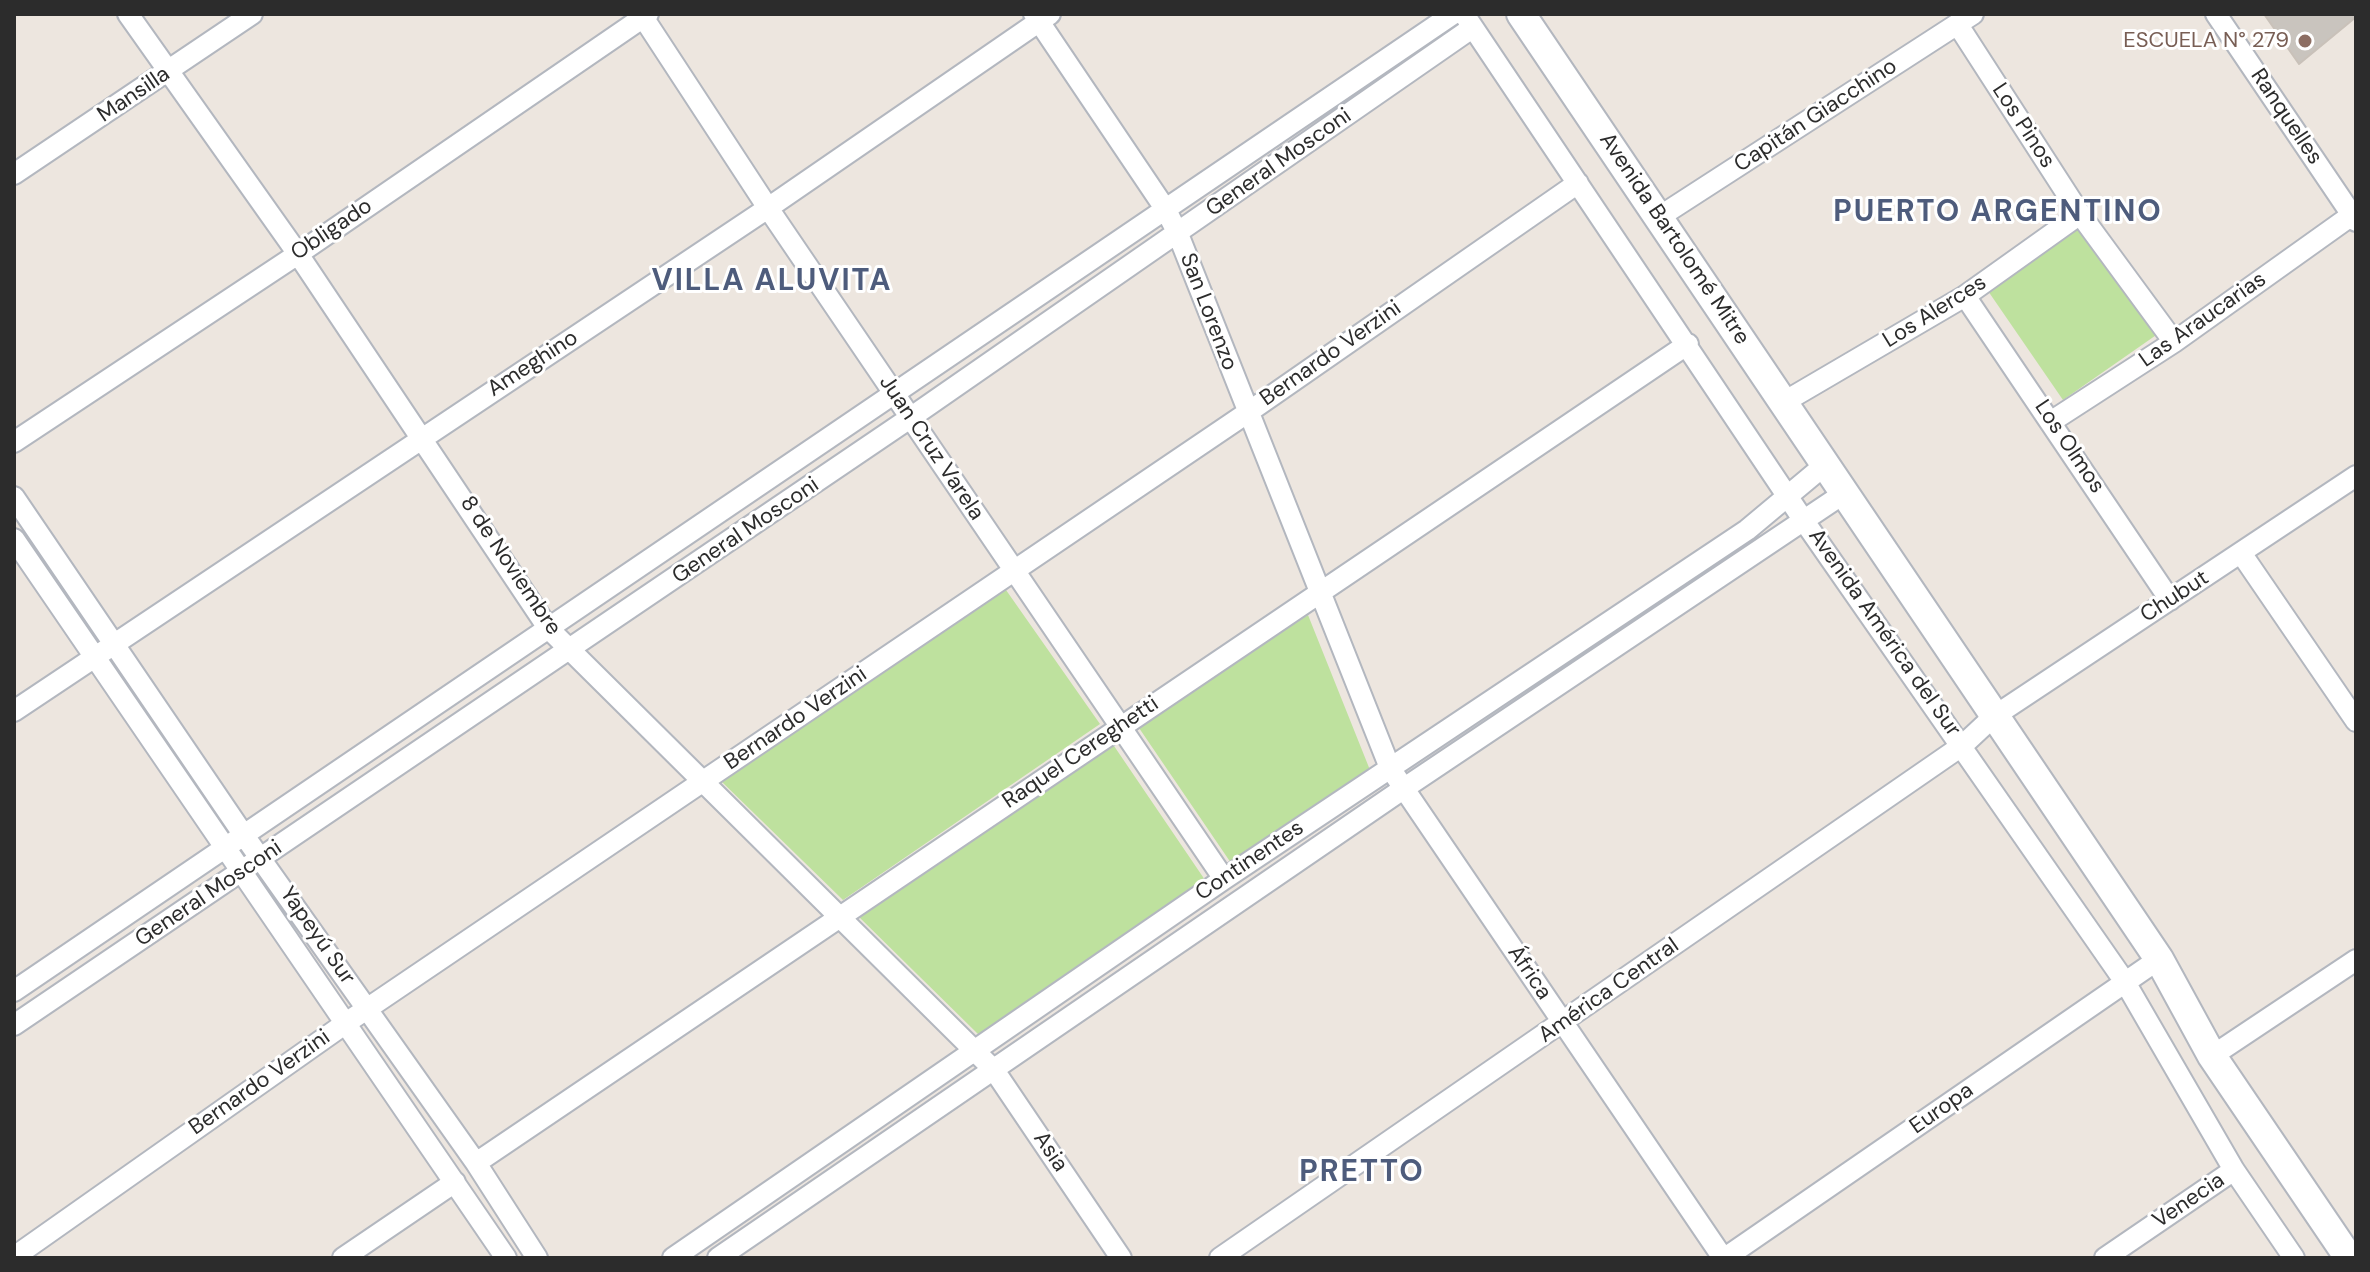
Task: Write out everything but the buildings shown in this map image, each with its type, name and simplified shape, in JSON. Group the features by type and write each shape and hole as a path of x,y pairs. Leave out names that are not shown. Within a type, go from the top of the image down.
{"street":[{"name":"8 de Noviembre","path":"128,14 298,254 548,628 975,1050"},
{"name":"Mansilla","path":"14,174 252,14"},
{"name":"General Mosconi","path":"14,991 1453,14"},
{"name":"Avenida Bartolomé Mitre","path":"1521,14 1826,464"},
{"name":"Ranquelles","path":"2216,14 2354,218"},
{"name":"Juan Cruz Varela","path":"644,15 768,208 1224,879"},
{"name":"Obligado","path":"14,442 298,254 644,15"},
{"name":"San Lorenzo","path":"1041,16 1166,210 1178,234 1390,768"},
{"name":"Ameghino","path":"14,711 768,208 1041,16"},
{"name":"Capitán Giacchino","path":"1659,217 1965,20"},
{"name":"Los Pinos","path":"1965,20 2080,214 2174,342"},
{"name":"General Mosconi","path":"14,1025 570,651 1178,234 1468,21"},
{"name":"Avenida América del Sur","path":"1468,21 1688,344 1804,521 1963,745 2125,982 2234,1170 2294,1258"},
{"name":"Bernardo Verzini","path":"14,1257 346,1023 1247,413 1578,183"},
{"name":"Los Alerces","path":"1784,402 1965,296 2080,214"},
{"name":"Las Araucarias","path":"2052,421 2174,342 2354,218"},
{"name":"Los Olmos","path":"1965,296 2170,600"},
{"name":"Raquel Cereghetti","path":"476,1163 1688,344"},
{"name":"Avenida América del Sur","path":"1826,464 1993,717 2159,959 2212,1056 2349,1258"},
{"name":"Continentes","path":"673,1258 1224,879 1747,530 1826,464"},
{"name":"Chubut","path":"1993,717 2356,476"},
{"name":"Continentes","path":"718,1258 1403,789 1843,494"},
{"name":"Yapeyú Sur","path":"14,497 243,834 476,1163 537,1258"},
{"name":"Yapeyú Sur","path":"14,539 506,1258"},
{"path":"2241,553 2355,719"},
{"name":"América Central","path":"1220,1258 1963,745 1993,717"},
{"name":"África","path":"1390,768 1724,1258"},
{"name":"Europa","path":"1724,1258 2159,959"},
{"path":"2212,1056 2356,960"},
{"name":"Asia","path":"975,1050 994,1070 1121,1258"},
{"name":"Venecia","path":"2105,1258 2234,1170"},
{"path":"343,1258 455,1182"}],"green space":[{"path":"2084,219 2162,331 2063,400 1986,288"},
{"path":"1006,590 1100,724 843,900 721,781"},
{"path":"1308,615 1370,770 1231,863 1137,725"},
{"path":"1112,743 1205,880 979,1035 858,916"}],"place":[{"name":"ESCUELA N° 279","path":"2305,41"}],"district":[{"name":"PUERTO ARGENTINO","path":"1998,213"},
{"name":"VILLA ALUVITA","path":"772,282"},
{"name":"PRETTO","path":"1362,1173"}]}
